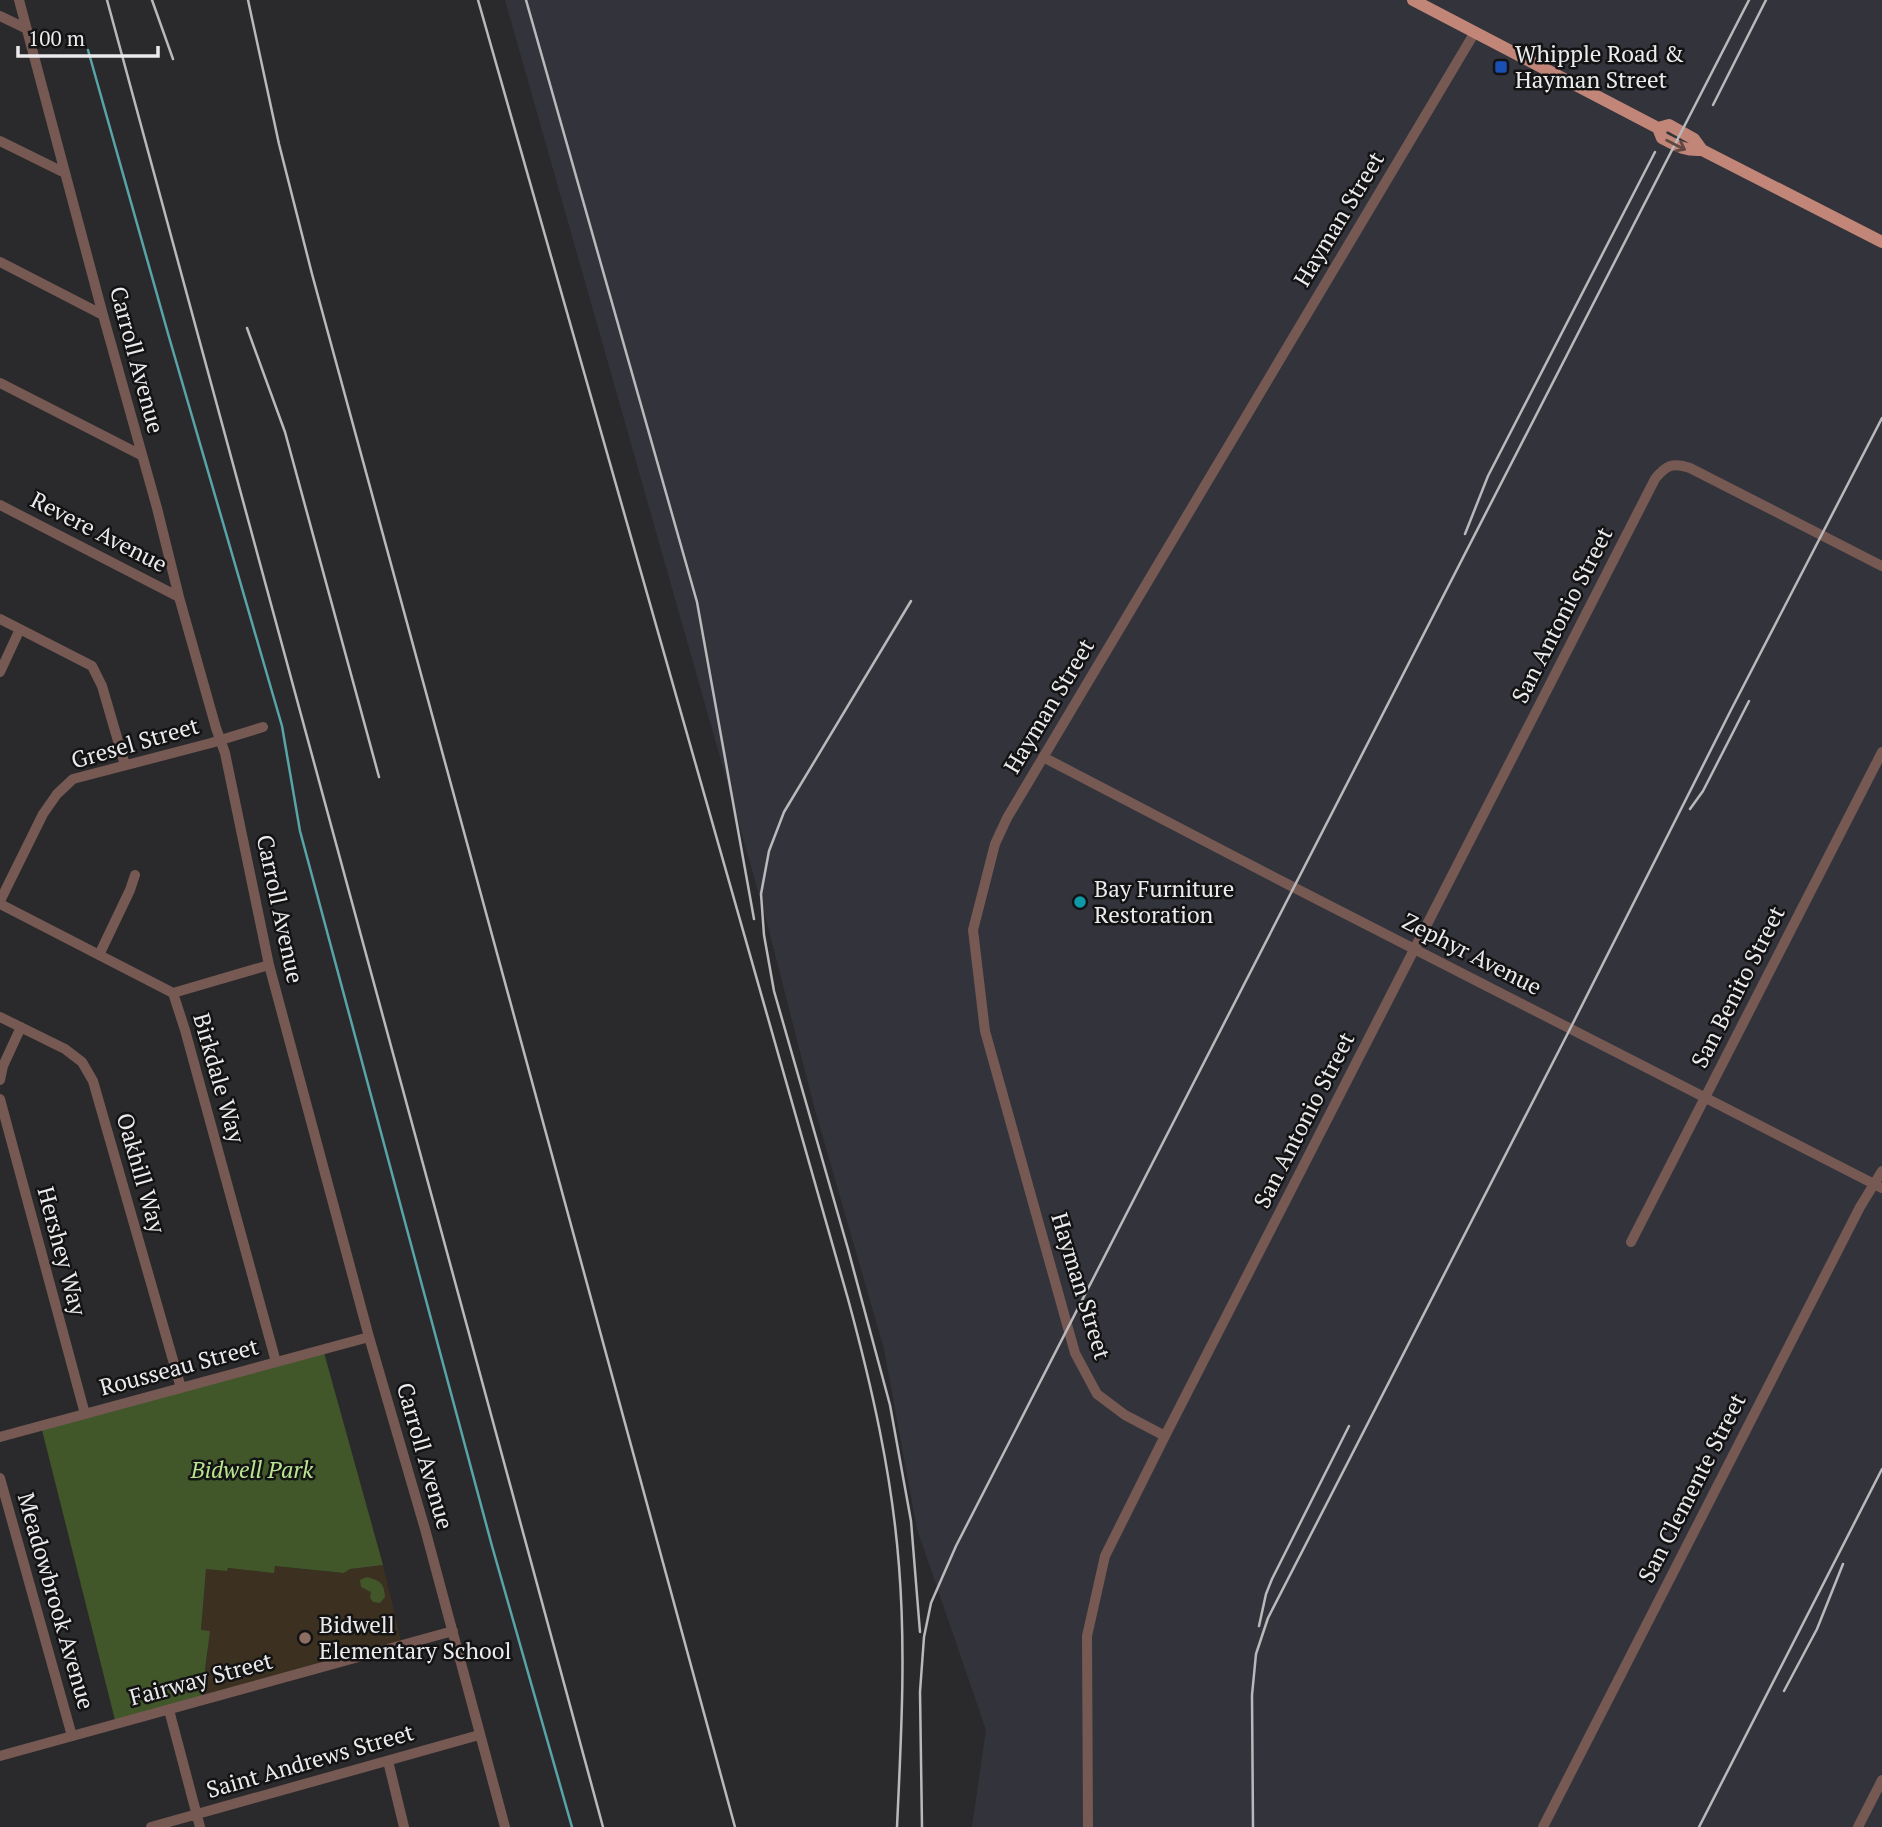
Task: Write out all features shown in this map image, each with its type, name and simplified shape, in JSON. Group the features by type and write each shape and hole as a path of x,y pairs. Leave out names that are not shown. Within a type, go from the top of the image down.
{"main road":[{"path":"1413,0 1658,128 1669,125 1694,139 1702,150 1882,243"}],"street":[{"name":"Carroll Avenue","path":"19,0 179,597 225,753 269,965 505,1827"},
{"path":"0,16 25,28"},
{"name":"Hayman Street","path":"1165,1436 1125,1415 1097,1394 1075,1353 985,1031 973,930 995,845 1007,818 1475,32"},
{"path":"0,141 65,173"},
{"path":"0,262 103,315"},
{"path":"0,383 141,455"},
{"name":"San Antonio Street","path":"1088,1827 1087,1636 1105,1556 1655,480 1662,470 1671,465 1690,468 1882,566"},
{"name":"Revere Avenue","path":"0,505 179,597"},
{"path":"0,619 92,666 102,686 125,765"},
{"path":"0,672 20,629"},
{"name":"Gresel Street","path":"0,902 43,814 57,794 73,779 263,727"},
{"name":"San Benito Street","path":"1632,1241 1882,752"},
{"name":"Zephyr Avenue","path":"1043,757 1878,1186"},
{"path":"99,955 135,876"},
{"name":"Birkdale Way","path":"0,902 173,993 276,1362"},
{"path":"173,993 269,965"},
{"name":"Oakhill Way","path":"0,1017 65,1049 82,1062 93,1081 181,1388"},
{"path":"0,1080 21,1027"},
{"name":"Hershey Way","path":"0,1099 85,1414"},
{"name":"San Clemente Street","path":"1543,1827 1860,1207 1878,1186 1882,1171"},
{"name":"Rousseau Street","path":"0,1437 369,1337"},
{"name":"Meadowbrook Avenue","path":"0,1478 72,1736"},
{"name":"Fairway Street","path":"0,1756 453,1631"},
{"path":"169,1710 200,1827"},
{"name":"Saint Andrews Street","path":"151,1827 480,1735"},
{"path":"388,1761 404,1827"},
{"path":"1858,1827 1882,1780"}],"shaded area":[{"path":"505,0 1882,0 1882,1827 972,1827 986,1730 917,1529 884,1349 815,1110 766,919"},
{"name":"Bidwell Elementary School","path":"383,1565 402,1645 201,1701 208,1649 201,1630 206,1569 274,1572 275,1566 344,1573 350,1569"}],"green space":[{"name":"Bidwell Park","path":"323,1349 383,1565 350,1569 344,1573 275,1566 274,1573 228,1568 227,1571 206,1569 201,1630 210,1631 201,1701 116,1724 41,1426"},
{"path":"367,1577 378,1581 384,1588 385,1597 380,1603 373,1602 370,1598 371,1592 361,1587 360,1580"}],"waterway":[{"path":"88,50 282,726 300,831 492,1546 572,1827"}],"railway":[{"path":"107,0 603,1827"},
{"path":"152,0 173,59"},
{"path":"248,0 279,144 312,274 735,1827"},
{"path":"478,0 848,1299 873,1398 896,1532 901,1599 902,1696 897,1827"},
{"path":"526,0 697,602 754,919"},
{"path":"922,1827 920,1692 924,1637 931,1603 956,1546 1749,0"},
{"path":"1713,105 1766,0"},
{"path":"1465,534 1488,476 1655,152"},
{"path":"247,328 285,432 379,777"},
{"path":"1253,1827 1252,1695 1256,1654 1268,1618 1882,418"},
{"path":"911,601 784,812 769,851 761,894 764,935 774,991 890,1405 911,1521 920,1632"},
{"path":"1690,809 1703,791 1749,701"},
{"path":"1259,1626 1272,1579 1349,1426"},
{"path":"1699,1827 1882,1469"},
{"path":"1784,1691 1817,1629 1843,1564"}],"place":[{"name":"Whipple Road & Hayman Street","path":"1501,67"},
{"name":"Bay Furniture Restoration","path":"1080,902"},
{"name":"Bidwell Elementary School","path":"305,1638"}]}
